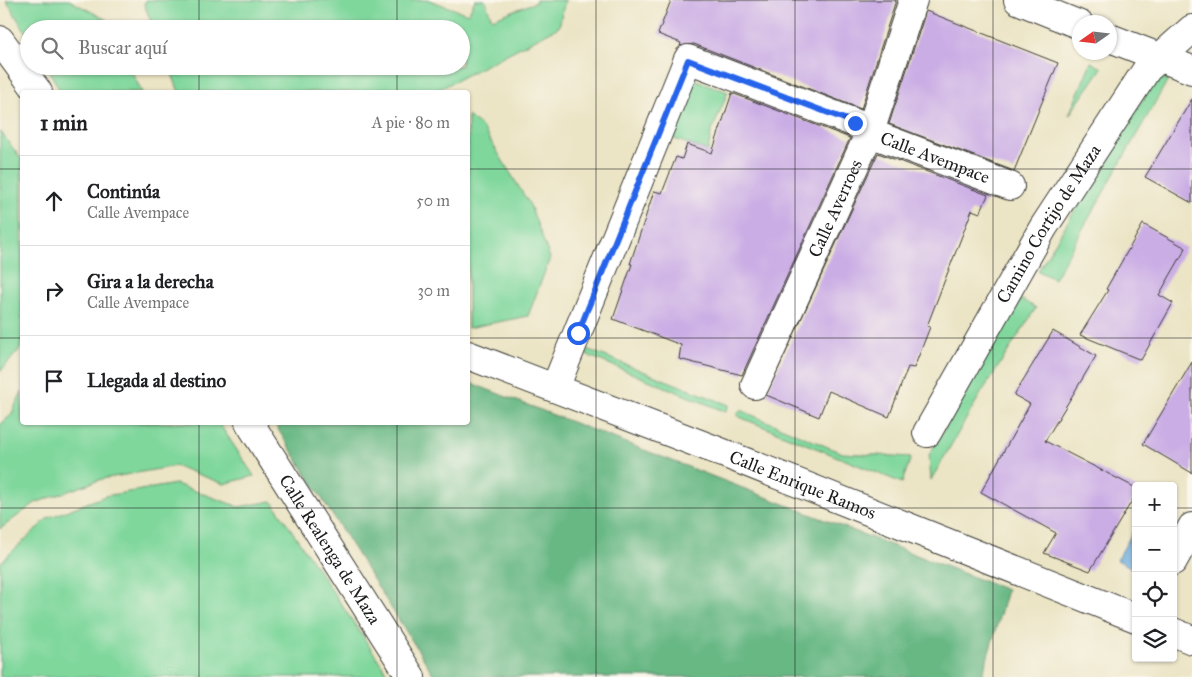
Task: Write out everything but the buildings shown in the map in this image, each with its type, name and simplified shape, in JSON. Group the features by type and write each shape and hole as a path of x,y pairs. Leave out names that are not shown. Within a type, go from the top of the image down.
{"street":[{"name":"Calle Averroes","path":"755,385 870,132 913,0"},
{"path":"1018,0 1072,22"},
{"name":"Camino Cortijo de Maza","path":"927,433 1043,228 1148,69 1192,29"},
{"path":"0,40 20,67"},
{"path":"1117,41 1192,70"},
{"name":"Calle Avempace","path":"555,388 688,60 855,123 870,132 1010,186"},
{"path":"26,75 37,90"},
{"name":"Calle Enrique Ramos","path":"470,356 1133,617"},
{"name":"Calle Realenga de Maza","path":"251,425 411,677"},
{"path":"1177,554 1192,527"},
{"path":"1177,634 1192,640"}],"green space":[{"path":"6,0 69,0 107,20 20,20 20,23"},
{"path":"146,0 429,0 468,14 475,0 485,0 492,19 536,2 535,0 565,0 559,27 470,73 470,20 150,20 144,4"},
{"path":"1091,62 1102,68 1069,115"},
{"path":"51,75 134,75 141,90 60,90"},
{"path":"172,75 467,75 438,90 178,90"},
{"path":"691,78 728,92 711,133 708,151 666,136"},
{"path":"1169,78 1054,279 1038,271 1147,91 1154,81"},
{"path":"470,118 482,127 530,205 550,258 528,316 470,328"},
{"path":"0,131 20,157 20,349 0,372"},
{"path":"1021,299 1036,308 980,395 931,480 929,455"},
{"path":"584,348 729,405 726,412 582,353"},
{"path":"470,383 1007,590 982,677 435,677 275,425 470,425"},
{"path":"20,395 20,425 220,425 254,476 224,484 176,466 102,479 35,503 0,529 0,425 11,415"},
{"path":"740,410 842,453 911,457 902,483 737,416"},
{"path":"176,484 239,507 272,501 390,677 0,677 0,563 48,518 105,496"}],"water":[{"path":"1132,533 1132,568 1117,560"}],"route":[{"path":"578,333 688,60 855,123"}]}
